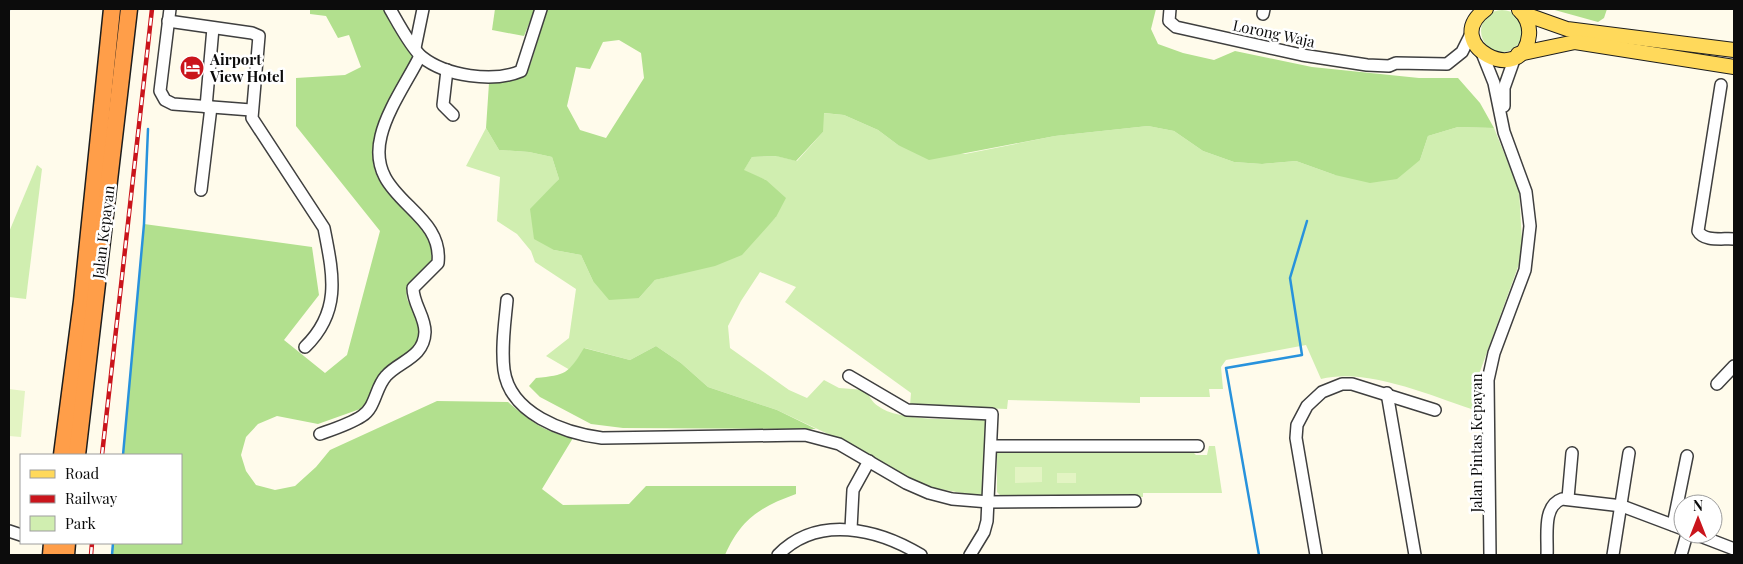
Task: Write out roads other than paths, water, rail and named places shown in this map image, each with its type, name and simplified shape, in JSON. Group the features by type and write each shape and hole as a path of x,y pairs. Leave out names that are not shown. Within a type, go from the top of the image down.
{"highway":[{"name":"Jalan Kepayan","path":"62,454 82,301 112,9"},
{"name":"Jalan Kepayan","path":"77,454 129,9"}],"main road":[{"path":"1486,9 1476,20 1481,52 1498,60 1575,42 1734,67"},
{"path":"1519,11 1567,29 1734,50"},
{"path":"1516,56 1527,44 1529,33 1519,11"}],"street":[{"path":"170,9 160,92 162,97 173,104 251,110"},
{"path":"390,9 418,52 447,70 490,76 513,74 521,71 541,9"},
{"path":"320,434 364,415 372,404 380,383 387,374 408,362 423,343 424,323 413,297 413,288 438,263 435,235 388,184 382,168 380,146 385,124 418,52 423,9"},
{"name":"Lorong Waja","path":"1170,9 1169,21 1176,27 1302,55 1367,65 1389,66 1395,69 1449,68 1468,55 1481,52"},
{"name":"Lorong Waja","path":"1389,66 1396,63 1447,64 1462,52 1476,20"},
{"path":"168,21 252,33 259,36 251,110 256,124 324,228 332,296 330,312 305,347"},
{"path":"202,190 213,28"},
{"name":"Jalan Pintas Kepayan","path":"1481,52 1494,83 1504,132 1526,192 1530,226 1525,270 1494,353 1488,380 1490,555"},
{"name":"Jalan Pintas Kepayan","path":"1504,132 1504,88 1516,56"},
{"path":"447,70 443,105 453,115"},
{"path":"1721,85 1698,230 1706,238 1734,239"},
{"path":"507,300 503,359 508,383 522,405 559,427 580,435 602,438 805,435 839,444 906,483 929,493 952,499 989,502 1136,501"},
{"path":"1717,384 1734,366"},
{"path":"849,376 907,410 992,414 989,502 984,532 970,555"},
{"path":"1316,555 1296,438 1297,425 1301,415 1314,398 1342,384 1352,384 1387,393 1434,410"},
{"path":"1387,393 1415,555"},
{"path":"991,446 1198,446"},
{"path":"1568,498 1572,453"},
{"path":"1614,555 1629,453"},
{"path":"1683,494 1688,456"},
{"path":"851,529 853,490 869,461"},
{"path":"1547,555 1549,512 1555,502 1568,498 1622,506 1673,525"},
{"path":"778,555 790,545 814,534 831,530 851,529 884,536 921,555"}],"waterway":[{"path":"123,454 144,224 148,129"},
{"path":"1259,555 1226,368 1302,355 1290,278 1307,221"},
{"path":"112,555 113,544"}],"railway":[{"path":"102,454 152,9"},
{"path":"91,555 92,544"}],"place":[{"name":"Airport View Hotel","path":"192,68"}]}
